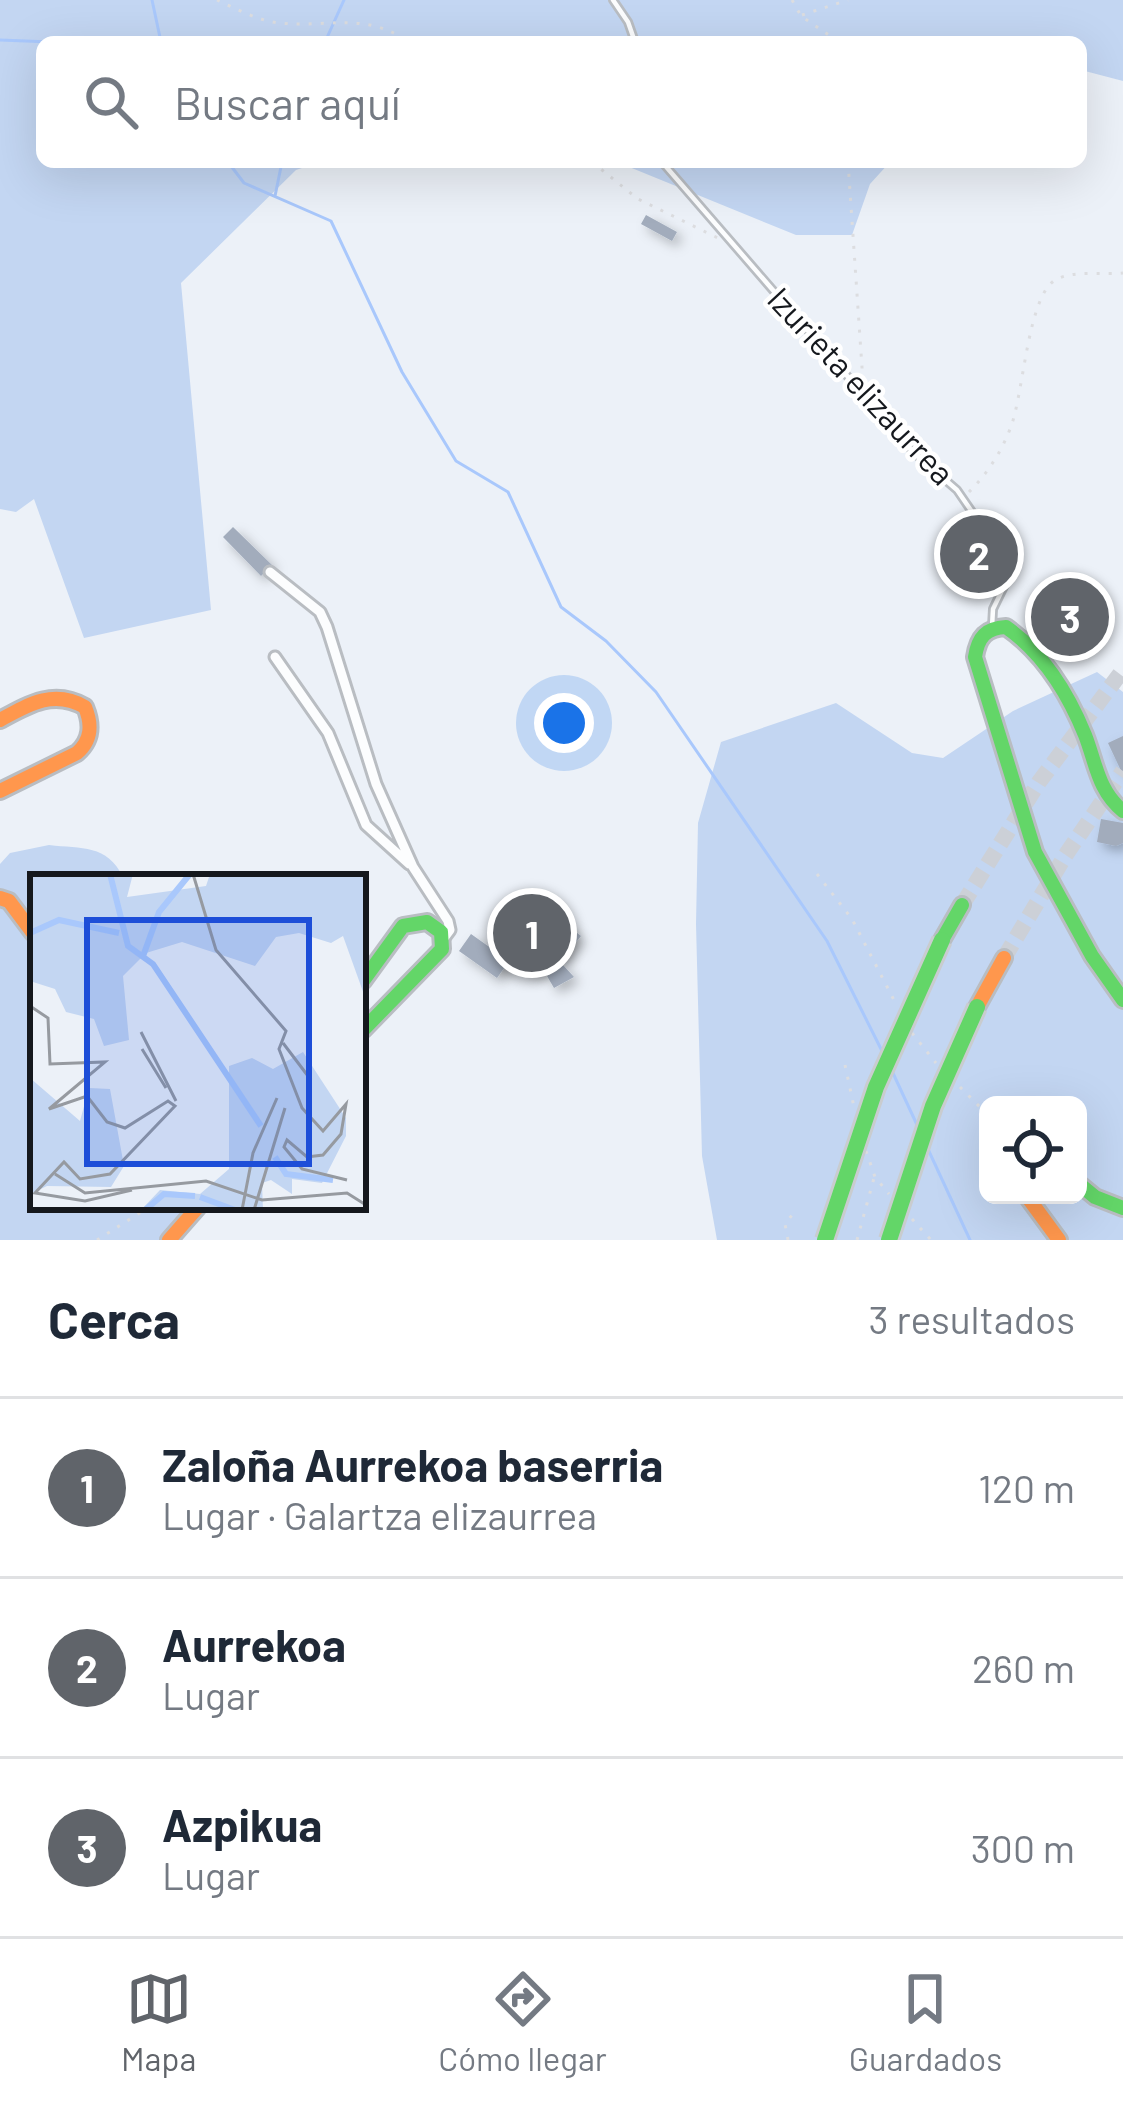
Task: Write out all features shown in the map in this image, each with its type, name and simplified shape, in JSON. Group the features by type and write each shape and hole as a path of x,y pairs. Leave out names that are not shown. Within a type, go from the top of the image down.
{"main road":[{"path":"1123,811 1103,793 1077,720 1040,660 1016,633 992,627 980,637 975,657 1028,833 1073,923 1123,1000"},
{"path":"0,720 33,702 61,696 85,707 90,731 85,748 0,791"},
{"path":"0,898 9,901 30,929"},
{"path":"825,1240 877,1082 962,905"},
{"path":"366,977 403,926 427,922 444,938 442,949 424,971 366,1027"},
{"path":"889,1240 933,1106 1004,958"},
{"path":"1087,1190 1123,1208"},
{"path":"1033,1204 1059,1240"},
{"path":"169,1240 195,1210"}],"street":[{"path":"270,572 320,612 328,627 376,784 413,867 448,921 450,930 444,938"},
{"path":"275,657 328,733 366,825 413,867"}],"lane":[{"path":"613,0 632,36"},
{"name":"Izurieta elizaurrea","path":"667,168 913,452 963,498 1012,570 996,601 992,627"}],"path":[{"path":"217,0 275,23 360,20 400,36"},
{"path":"792,0 801,16 830,36"},
{"path":"801,16 848,0"},
{"path":"599,168 638,199 703,233 728,237"},
{"path":"848,168 864,392"},
{"path":"963,498 981,480 1010,431 1040,297 1061,277 1123,273"},
{"path":"845,1066 859,1123"},
{"path":"864,1145 875,1177 890,1195"},
{"path":"856,1240 875,1177"},
{"path":"97,1240 144,1210"},
{"path":"788,1240 785,1224 796,1210"},
{"path":"910,1217 931,1240"}],"shaded area":[{"path":"0,0 1123,0 1123,81 1087,72 1087,36 36,36 36,168 302,168 181,283 211,610 84,638 34,499 16,512 0,509"},
{"path":"632,168 885,168 870,184 852,235 796,235"},
{"path":"1097,672 1123,692 1123,1240 717,1240 702,1156 696,924 698,823 721,742 836,703 912,753 943,758 1013,711"},
{"path":"49,845 83,848 101,853 121,874 30,874 30,1210 179,1210 182,1240 0,1240 0,864 10,853"}],"building":[{"path":"646,215 677,232 672,241 641,224"},
{"path":"233,527 272,565 261,576 223,537"},
{"path":"978,534 997,559 979,573 960,548"},
{"path":"1071,589 1096,621 1061,643 1040,608"},
{"path":"1123,736 1123,775 1108,743"},
{"path":"1101,819 1123,823 1123,843 1097,842"},
{"path":"541,905 581,936 561,961 551,954 537,974 503,950 532,909"},
{"path":"471,934 509,961 497,978 459,951"},
{"path":"563,965 574,977 554,988 547,976"}],"waterway":[{"path":"152,0 160,36"},
{"path":"328,36 344,0"},
{"path":"0,40 36,41"},
{"path":"233,168 244,183 331,221 402,372 456,461 508,492 561,607 606,641 656,692 827,941 882,1051"},
{"path":"275,196 281,168"},
{"path":"892,1071 918,1127"},
{"path":"927,1147 970,1240"}],"tunnel":[{"path":"962,905 1039,782 1123,670"},
{"path":"1004,958 1123,771"}],"traffic: fast":[{"path":"1123,811 1103,786 1078,719 1053,675 1006,627 988,632 975,657 1035,852 1092,956 1123,1000"},
{"path":"942,940 962,905"},
{"path":"366,977 403,926 427,922 441,932 442,949 366,1027"},
{"path":"825,1240 876,1087 942,940"},
{"path":"889,1240 933,1106 977,1007"},
{"path":"1087,1190 1123,1208"}],"traffic: slow":[{"path":"0,720 31,704 63,699 85,707 90,726 86,743 77,753 0,791"},
{"path":"0,898 9,901 30,929"},
{"path":"977,1007 1004,958"},
{"path":"1033,1204 1059,1240"},
{"path":"169,1240 195,1210"}],"place":[{"name":"Aurrekoa","path":"979,554"},
{"name":"Azpikua","path":"1070,617"},
{"name":"Zaloña Aurrekoa baserria","path":"532,933"}]}
